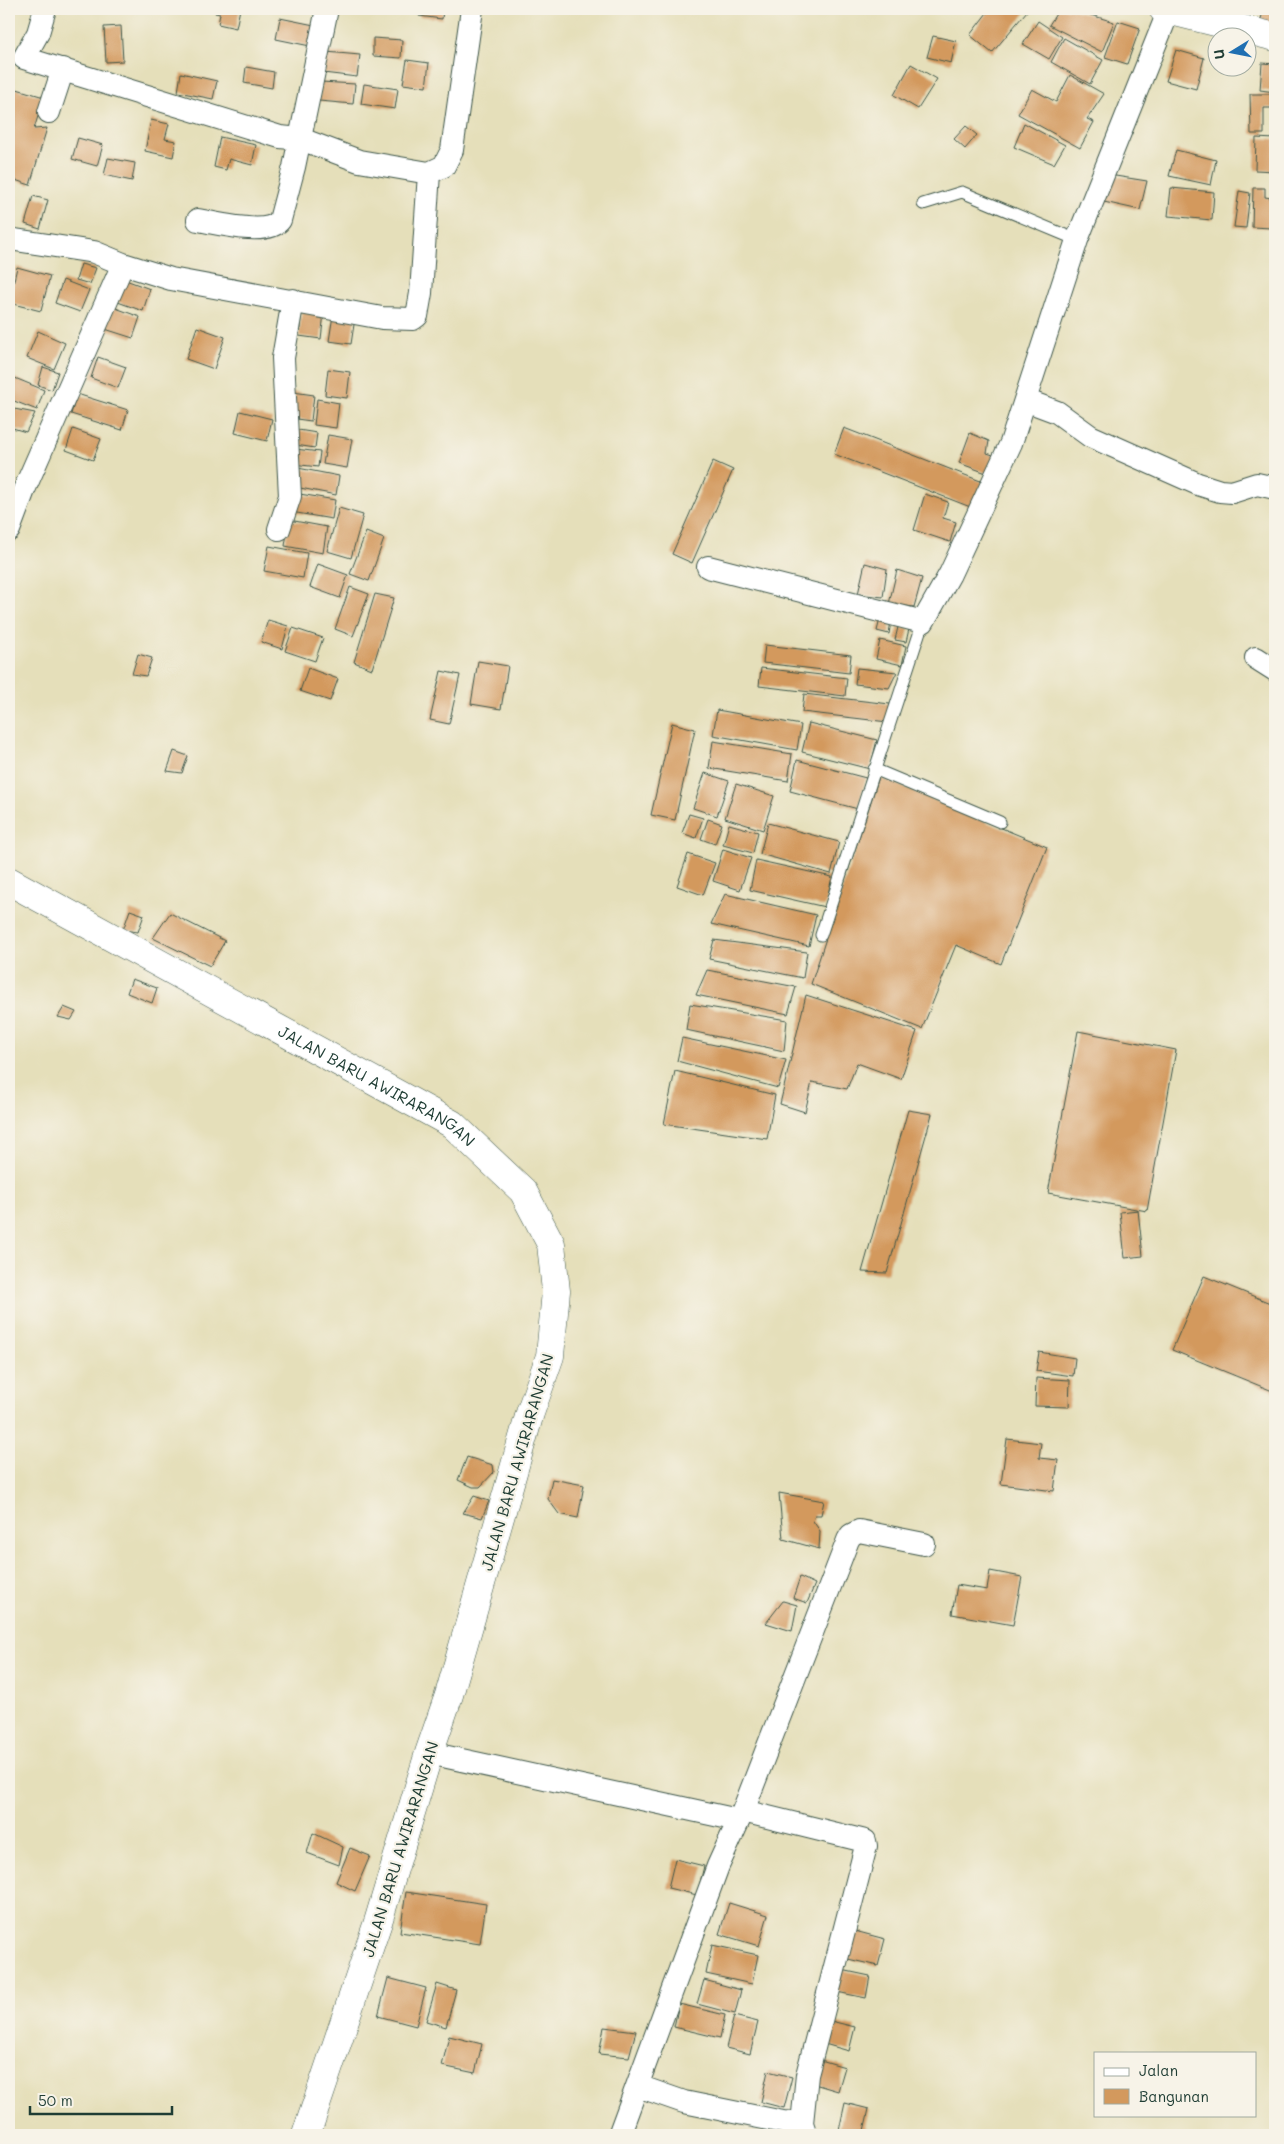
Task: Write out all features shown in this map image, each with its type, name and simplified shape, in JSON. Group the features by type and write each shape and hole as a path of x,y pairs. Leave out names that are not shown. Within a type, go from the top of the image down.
{"street":[{"path":"45,9 38,33 17,56 280,137 301,139 359,162 429,173 444,166 452,150 472,9"},
{"path":"198,220 241,227 266,227 277,224 283,213 301,139 327,9"},
{"path":"708,567 923,622 950,574 1011,443 1077,240 1166,10 1275,37"},
{"path":"48,112 63,69"},
{"path":"9,239 94,252 123,264 171,278 382,318 409,320 416,316 420,293 429,173"},
{"path":"9,530 24,490 123,264"},
{"path":"279,530 290,496 286,448 283,358 293,300"},
{"path":"1025,400 1057,412 1090,436 1198,484 1220,491 1232,492 1257,484 1275,488"},
{"path":"1256,658 1275,670"},
{"name":"JALAN BARU AWIRARANGAN","path":"9,881 452,1124 523,1191 551,1244 556,1291 550,1356 530,1413 450,1695 429,1753 378,1922 306,2135"},
{"path":"619,2135 718,1866 740,1816 851,1534 859,1531 924,1544"},
{"path":"429,1753 865,1841 866,1846 806,2075 804,2129 783,2122 684,2102 638,2086"}],"lane":[{"path":"922,204 962,192 1077,240"},
{"path":"822,935 874,768 923,622"},
{"path":"874,768 1000,822"}],"building":[{"path":"216,9 240,9 236,28 218,24 220,14 215,13"},
{"path":"420,9 443,9 442,19 419,16"},
{"path":"990,9 1023,9 1027,11 992,53 970,35"},
{"path":"1059,9 1071,9 1114,22 1102,52 1049,25"},
{"path":"1264,9 1275,9 1275,26 1260,22"},
{"path":"280,18 319,26 315,47 276,39"},
{"path":"1038,21 1062,37 1049,59 1023,44"},
{"path":"1118,21 1140,28 1127,64 1105,57"},
{"path":"121,26 123,61 106,62 104,27"},
{"path":"933,36 956,41 951,63 927,57"},
{"path":"373,38 402,40 401,58 373,56"},
{"path":"1064,38 1103,60 1090,84 1051,62"},
{"path":"1176,50 1204,58 1196,89 1166,81"},
{"path":"326,52 360,55 357,77 323,73"},
{"path":"407,60 429,63 426,87 403,84"},
{"path":"1262,63 1275,64 1275,92 1260,90"},
{"path":"911,64 937,79 918,109 894,95"},
{"path":"246,67 274,72 272,88 244,83"},
{"path":"181,73 217,81 213,99 178,92"},
{"path":"1070,75 1104,94 1087,119 1094,122 1080,148 1018,114 1032,89 1056,102"},
{"path":"321,82 355,84 353,104 319,101"},
{"path":"364,84 398,89 395,109 361,104"},
{"path":"10,87 44,97 34,129 47,128 30,185 9,178"},
{"path":"1250,94 1274,94 1274,108 1264,108 1264,134 1251,134"},
{"path":"151,120 169,124 165,139 176,141 173,157 145,151"},
{"path":"1024,123 1065,145 1054,164 1014,147"},
{"path":"966,126 977,135 965,149 954,139"},
{"path":"220,137 256,145 252,165 229,159 226,170 214,167"},
{"path":"78,138 103,145 97,166 72,159"},
{"path":"1256,138 1275,139 1275,171 1255,170"},
{"path":"1176,150 1216,160 1211,185 1169,176"},
{"path":"108,158 135,163 132,181 104,175"},
{"path":"1109,175 1147,181 1140,210 1104,202"},
{"path":"1171,188 1214,192 1212,220 1168,216"},
{"path":"1253,188 1265,188 1265,197 1271,198 1271,228 1252,227"},
{"path":"1239,191 1250,193 1246,228 1234,227"},
{"path":"33,196 48,200 40,229 25,224"},
{"path":"81,264 96,268 90,284 76,280"},
{"path":"17,267 50,276 41,311 9,303"},
{"path":"123,279 150,289 143,311 115,301"},
{"path":"63,280 89,290 80,312 55,303"},
{"path":"113,307 140,317 133,338 105,329"},
{"path":"302,310 324,313 321,339 299,336"},
{"path":"333,315 355,318 351,344 329,341"},
{"path":"197,327 225,337 214,369 186,359"},
{"path":"38,331 65,343 54,369 27,358"},
{"path":"98,357 126,367 118,388 91,378"},
{"path":"43,367 58,372 52,390 38,385"},
{"path":"328,369 350,372 347,398 325,395"},
{"path":"15,378 44,390 37,410 9,399"},
{"path":"293,392 314,395 311,421 289,418"},
{"path":"77,394 128,410 122,430 71,414"},
{"path":"317,399 339,403 336,428 314,425"},
{"path":"9,408 35,413 26,432 9,427"},
{"path":"240,411 272,419 267,441 235,433"},
{"path":"844,428 983,482 973,508 834,454"},
{"path":"73,429 101,439 93,460 66,450"},
{"path":"292,429 317,433 315,448 289,444"},
{"path":"970,433 989,441 987,453 996,456 989,474 959,463"},
{"path":"328,435 352,439 347,468 323,464"},
{"path":"295,449 320,452 318,467 293,464"},
{"path":"713,461 733,470 692,563 672,554"},
{"path":"298,468 339,476 336,495 295,487"},
{"path":"294,493 335,500 332,519 291,512"},
{"path":"925,494 948,502 943,518 956,522 950,542 914,530"},
{"path":"339,508 363,515 351,558 327,551"},
{"path":"289,520 327,527 323,553 285,546"},
{"path":"366,532 384,539 369,581 350,574"},
{"path":"269,546 307,553 303,578 264,571"},
{"path":"865,563 887,569 883,597 858,594"},
{"path":"318,564 348,575 340,598 310,587"},
{"path":"897,570 922,578 914,607 889,604"},
{"path":"350,587 369,594 353,636 335,629"},
{"path":"375,594 394,598 372,669 354,662"},
{"path":"880,619 891,621 889,634 877,631"},
{"path":"268,620 288,626 282,649 261,642"},
{"path":"898,627 909,629 906,642 895,640"},
{"path":"293,628 323,638 315,661 285,651"},
{"path":"880,640 906,646 902,665 876,659"},
{"path":"765,645 851,655 849,673 763,663"},
{"path":"138,654 152,658 146,676 132,674"},
{"path":"478,661 508,666 501,709 471,704"},
{"path":"308,668 338,679 330,701 300,691"},
{"path":"761,668 847,678 845,696 759,686"},
{"path":"857,668 897,672 889,688 855,684"},
{"path":"441,671 460,675 449,724 430,720"},
{"path":"804,694 890,704 888,722 802,712"},
{"path":"717,710 801,725 797,750 713,735"},
{"path":"672,723 695,729 675,820 651,815"},
{"path":"809,723 877,740 870,769 802,752"},
{"path":"713,741 792,754 788,781 709,768"},
{"path":"174,751 188,756 182,773 167,771"},
{"path":"797,760 866,778 858,809 790,791"},
{"path":"705,773 729,781 717,816 693,808"},
{"path":"879,777 1047,847 1001,964 956,945 922,1029 811,984"},
{"path":"736,784 774,796 763,830 725,818"},
{"path":"689,814 703,818 696,838 682,833"},
{"path":"708,819 722,824 715,844 701,839"},
{"path":"768,823 839,842 831,874 760,854"},
{"path":"729,824 758,832 753,853 723,845"},
{"path":"723,849 751,858 740,890 713,881"},
{"path":"688,854 715,863 703,895 677,886"},
{"path":"756,860 832,877 825,907 750,890"},
{"path":"725,894 816,915 809,946 711,924"},
{"path":"130,910 144,915 138,932 123,930"},
{"path":"170,913 225,941 210,966 153,938"},
{"path":"714,940 807,952 803,978 709,959"},
{"path":"707,970 796,987 788,1014 696,995"},
{"path":"132,979 157,988 152,1003 127,993"},
{"path":"806,995 917,1031 901,1079 857,1063 847,1089 812,1082 805,1112 780,1104"},
{"path":"690,1004 787,1020 784,1051 686,1030"},
{"path":"64,1007 76,1012 71,1020 58,1017"},
{"path":"1078,1031 1176,1050 1147,1211 1048,1193"},
{"path":"682,1038 786,1060 778,1088 677,1061"},
{"path":"675,1071 775,1095 767,1139 664,1124"},
{"path":"908,1110 932,1114 887,1273 862,1272"},
{"path":"1138,1210 1143,1256 1125,1258 1120,1212"},
{"path":"1204,1276 1275,1305 1275,1392 1172,1350"},
{"path":"1039,1352 1075,1358 1073,1376 1036,1371"},
{"path":"1036,1378 1070,1380 1069,1407 1035,1406"},
{"path":"1007,1439 1041,1443 1039,1458 1058,1460 1054,1491 1001,1484"},
{"path":"467,1457 493,1465 494,1472 480,1487 473,1487 458,1480"},
{"path":"552,1479 584,1485 578,1518 559,1514 548,1499"},
{"path":"779,1493 824,1501 821,1515 815,1515 813,1521 820,1531 819,1549 783,1539"},
{"path":"474,1496 489,1501 482,1518 463,1513"},
{"path":"990,1571 1022,1577 1013,1625 952,1614 957,1585 987,1590"},
{"path":"800,1577 815,1584 807,1603 793,1598"},
{"path":"783,1601 797,1605 792,1631 766,1623"},
{"path":"313,1833 343,1847 339,1865 307,1853"},
{"path":"350,1848 370,1856 355,1891 336,1882"},
{"path":"675,1859 704,1866 697,1895 668,1888"},
{"path":"406,1892 486,1904 480,1944 400,1932"},
{"path":"729,1903 768,1915 759,1946 719,1934"},
{"path":"855,1931 885,1939 878,1966 848,1959"},
{"path":"712,1945 758,1955 752,1984 706,1974"},
{"path":"837,1969 870,1976 866,1998 832,1991"},
{"path":"388,1978 426,1988 416,2026 378,2016"},
{"path":"704,1980 741,1990 735,2014 697,2004"},
{"path":"437,1984 456,1990 446,2027 426,2021"},
{"path":"679,2004 725,2015 720,2038 674,2027"},
{"path":"734,2016 758,2022 750,2054 726,2048"},
{"path":"827,2020 855,2027 849,2051 821,2043"},
{"path":"604,2027 636,2031 629,2057 599,2054"},
{"path":"449,2036 482,2044 475,2073 442,2066"},
{"path":"817,2059 845,2067 838,2091 811,2083"},
{"path":"768,2071 792,2077 784,2108 761,2102"},
{"path":"845,2103 869,2109 863,2135 838,2135"}]}
